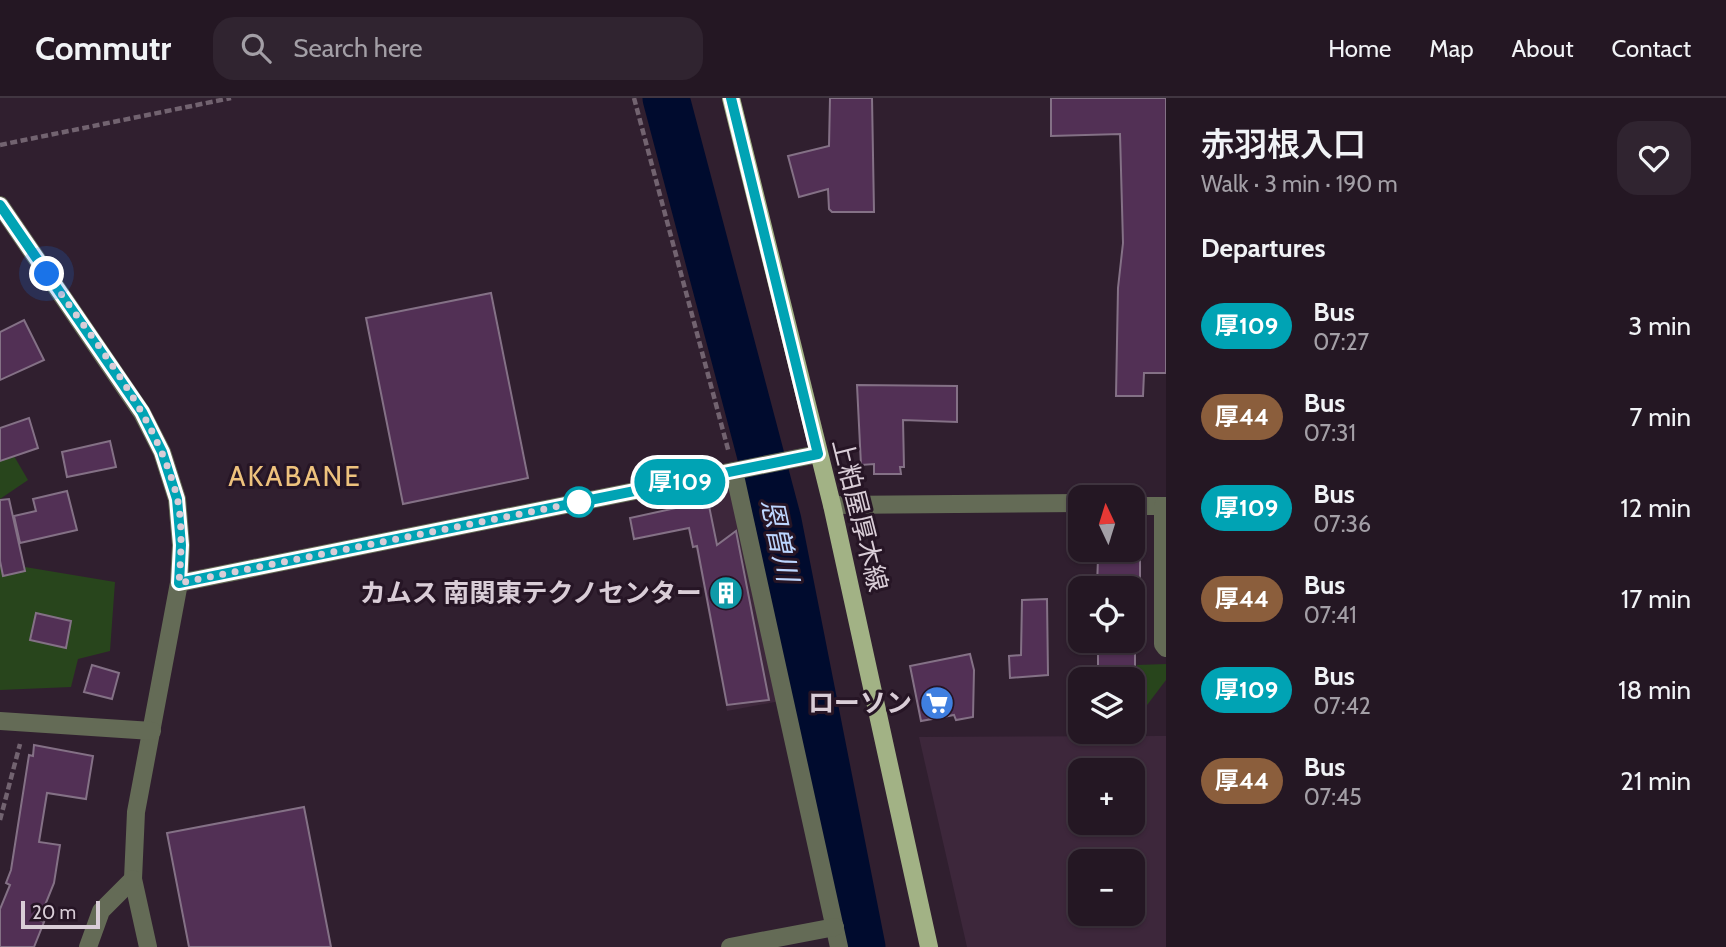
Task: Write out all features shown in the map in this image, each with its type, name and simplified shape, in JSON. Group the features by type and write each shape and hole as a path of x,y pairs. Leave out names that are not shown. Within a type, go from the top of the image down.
{"main road":[{"name":"上粕屋厚木線","path":"731,98 832,505 929,947"}],"street":[{"path":"0,205 142,412 162,452 177,499 181,545 179,583 136,812 133,879 148,947"},
{"path":"179,583 818,454"},
{"path":"736,471 839,947"},
{"path":"832,505 1068,503"},
{"path":"1145,506 1164,506 1163,644 1166,648"},
{"path":"0,721 152,731"},
{"path":"88,947 101,911 133,879"},
{"path":"730,947 835,927"}],"path":[{"path":"0,145 231,98"},
{"path":"634,98 736,471"},
{"path":"0,820 25,722"}],"shaded area":[{"path":"733,488 780,701 727,711 686,497"},
{"path":"1068,736 1068,744 1145,744 1145,736 1166,736 1166,947 967,947 919,737"}],"green space":[{"path":"0,432 28,480 0,499"},
{"path":"0,549 7,564 115,582 110,651 78,659 71,687 0,690"},
{"path":"1166,664 1166,680 1145,708 1145,667 1136,667"}],"building":[{"path":"830,98 872,98 874,212 832,212 829,209 828,189 799,197 788,156 829,146"},
{"path":"1051,98 1166,98 1166,373 1144,373 1143,396 1116,396 1118,288 1123,243 1120,134 1051,136"},
{"path":"491,293 528,478 403,504 366,318"},
{"path":"24,320 44,360 0,380 0,332"},
{"path":"857,385 957,386 957,422 903,420 904,467 900,467 901,474 874,474 874,464 861,465"},
{"path":"29,418 38,448 0,461 0,428"},
{"path":"110,441 116,467 67,477 62,452"},
{"path":"67,491 77,530 20,543 14,516 36,511 33,499"},
{"path":"9,499 25,571 3,576 0,561 0,500"},
{"path":"708,501 717,545 736,531 769,700 727,705 697,546 693,547 689,528 634,539 630,518"},
{"path":"1098,562 1140,562 1140,576 1097,576"},
{"path":"1047,599 1048,675 1010,678 1009,656 1021,655 1022,600"},
{"path":"36,613 71,621 66,648 30,640"},
{"path":"1098,653 1135,653 1135,667 1098,667"},
{"path":"970,654 974,670 973,717 956,720 954,715 921,721 910,666"},
{"path":"92,665 119,673 112,699 84,692"},
{"path":"34,745 93,756 86,799 47,793 39,842 60,845 54,883 39,920 44,922 34,947 0,947 0,909 10,885 6,883 11,870 29,755 33,756"},
{"path":"304,807 331,947 189,947 167,833"}],"waterway":[{"name":"恩曽川","path":"666,98 778,521 862,947"}],"bus line":[{"name":"厚109","path":"0,205 142,412 162,452 177,499 181,545 179,583 818,454 731,98"}],"place":[{"name":"カムス 南関東テクノセンター","path":"726,593"},
{"name":"ローソン","path":"937,703"}],"district":[{"name":"AKABANE","path":"295,476"}],"route":[{"path":"47,274 142,412 162,452 177,499 181,545 179,583 579,502"}]}
